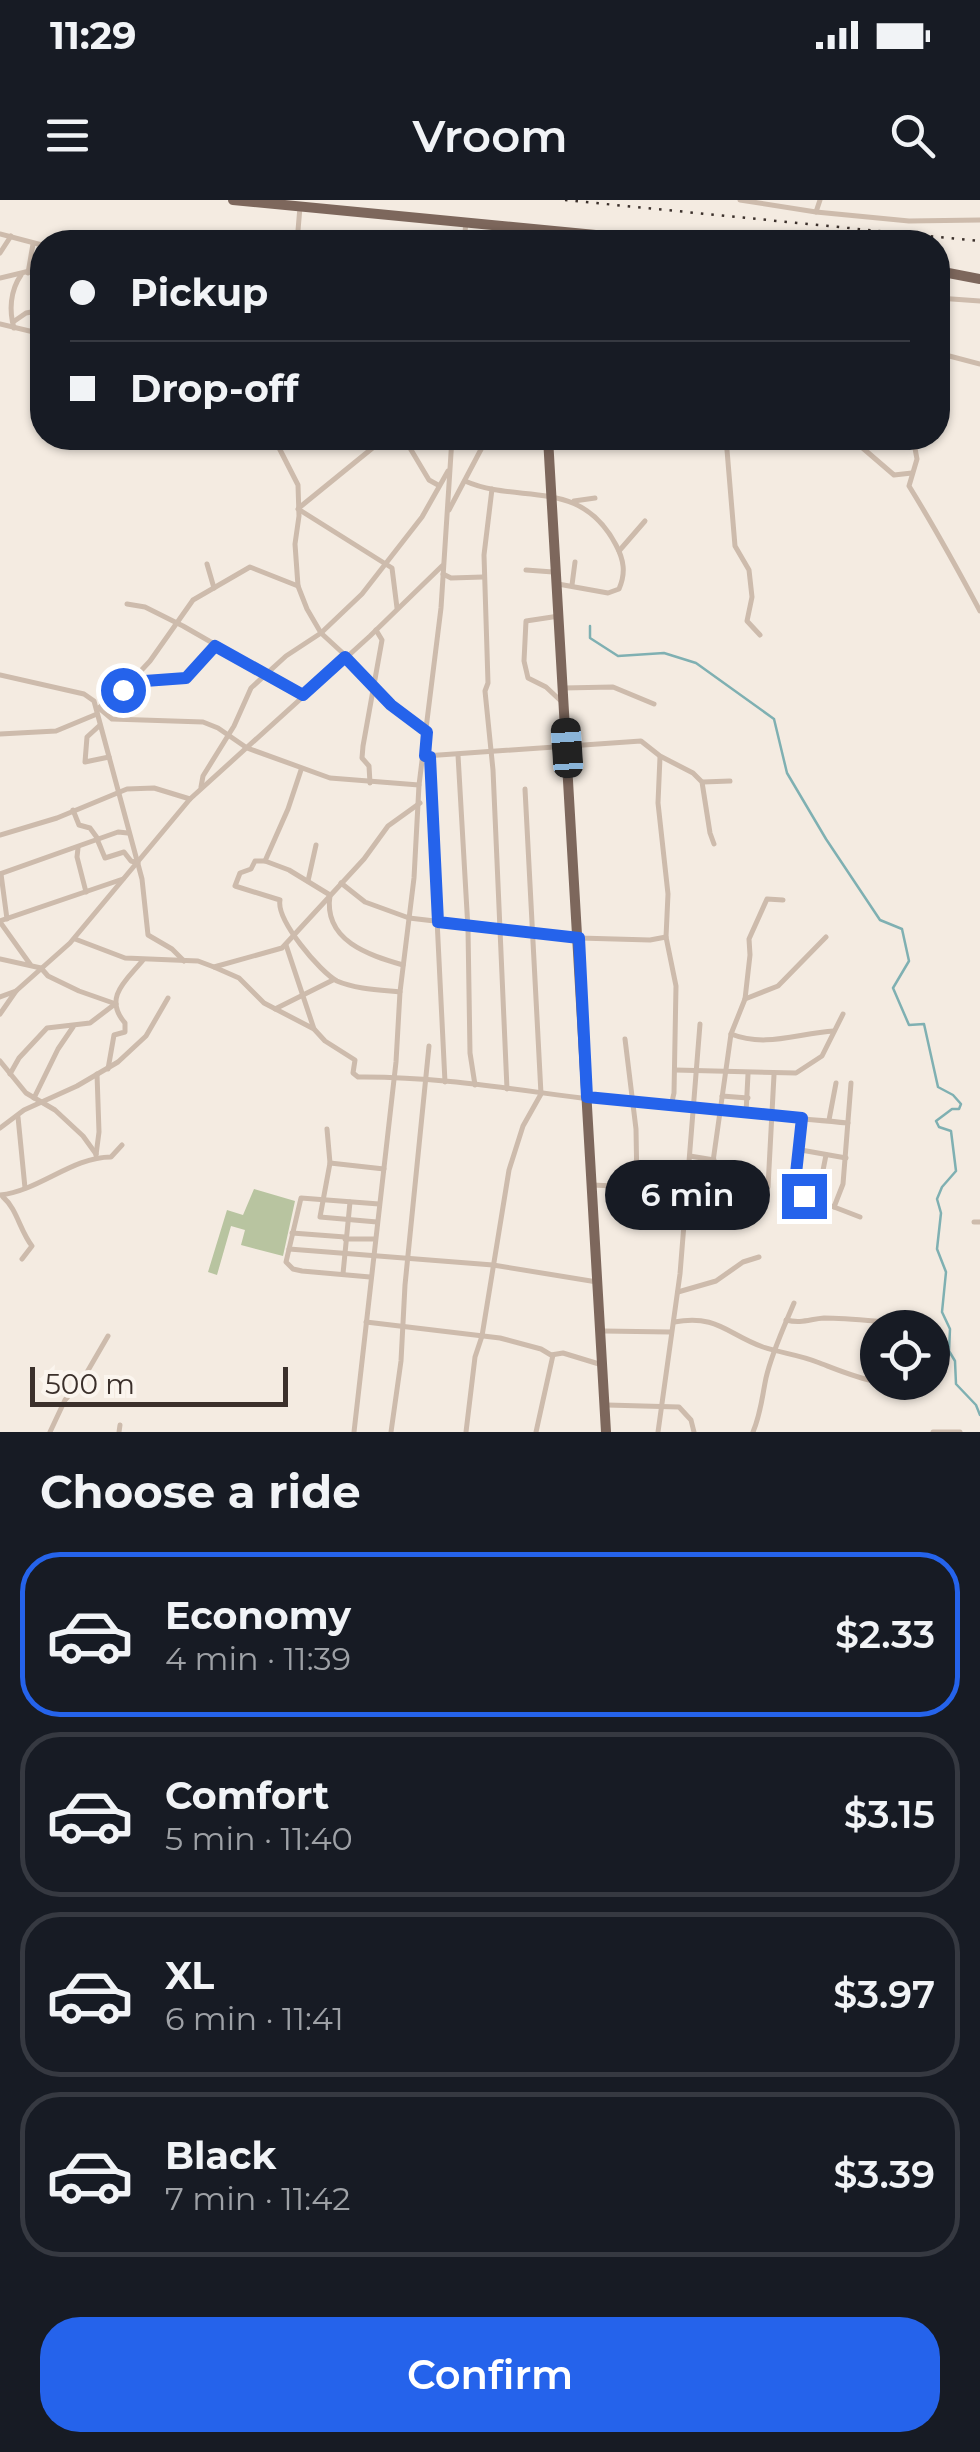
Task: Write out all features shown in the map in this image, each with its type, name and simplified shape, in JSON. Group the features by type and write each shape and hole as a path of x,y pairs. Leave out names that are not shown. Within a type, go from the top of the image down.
{"main road":[{"path":"232,200 520,230"},
{"path":"950,273 980,279"},
{"path":"549,450 579,938 599,1364 606,1432"}],"street":[{"path":"740,200 909,221 980,220"},
{"path":"816,212 820,200"},
{"path":"297,230 300,207"},
{"path":"465,230 466,222"},
{"path":"500,226 500,230"},
{"path":"0,234 30,243"},
{"path":"0,252 11,236"},
{"path":"14,325 9,316 30,251"},
{"path":"0,278 30,272"},
{"path":"950,299 980,301"},
{"path":"14,325 30,313"},
{"path":"0,324 30,330"},
{"path":"950,356 980,364"},
{"path":"280,450 296,480 298,586 322,633 372,687 427,732"},
{"path":"298,509 371,450"},
{"path":"411,450 430,480 438,485"},
{"path":"446,1082 427,732 451,450"},
{"path":"448,513 482,450"},
{"path":"726,450 735,546 750,570 752,597 747,621 760,635"},
{"path":"865,450 894,474 912,473"},
{"path":"915,450 917,459 909,486 980,611"},
{"path":"198,792 247,693 264,674 322,633 388,565 450,469"},
{"path":"465,481 494,491 553,494 570,501 607,531 624,567 619,589 608,594 526,570"},
{"path":"494,491 484,577 486,691 507,1090"},
{"path":"570,501 595,498"},
{"path":"298,509 394,570 397,608"},
{"path":"619,550 644,521"},
{"path":"572,584 575,562"},
{"path":"206,564 214,588"},
{"path":"0,1014 16,991 74,938 190,800 443,565"},
{"path":"0,734 56,732 98,711 131,682 192,600 250,566 298,586"},
{"path":"442,574 451,578 484,577"},
{"path":"128,604 145,606 178,623 303,695"},
{"path":"559,616 526,621 524,661 528,678 554,692 564,704"},
{"path":"370,783 369,766 362,758 382,638 376,630"},
{"path":"131,682 186,678 215,646"},
{"path":"0,675 91,697 138,863 148,935 184,961"},
{"path":"564,688 613,687 654,704"},
{"path":"98,711 112,720 203,722 247,748 330,778 419,785"},
{"path":"99,726 86,737 85,762 108,757"},
{"path":"427,757 634,740 649,745 702,782 714,844"},
{"path":"458,755 470,1054 476,1087"},
{"path":"660,756 658,803 668,894 666,937 676,986 671,1106"},
{"path":"354,1432 384,1169 419,785 427,757"},
{"path":"265,861 301,770"},
{"path":"702,782 730,780"},
{"path":"0,835 57,818 126,790 154,788 190,800"},
{"path":"466,1432 515,1146 541,1094 525,788"},
{"path":"214,967 286,945 388,826 420,803"},
{"path":"73,810 79,825 94,831 105,858 124,852 138,863"},
{"path":"32,966 2,920 0,874 121,831 128,832"},
{"path":"308,881 316,845"},
{"path":"78,848 86,892"},
{"path":"330,896 265,861 255,862 251,869 240,873 236,886 280,900 280,916 334,980"},
{"path":"2,920 126,878"},
{"path":"342,883 365,902 408,918 579,938 666,937"},
{"path":"330,896 332,916 344,939 360,950 404,965"},
{"path":"686,1188 709,1190 731,1034 745,999 748,940 767,898 783,900"},
{"path":"74,938 125,958 184,961 214,967 239,978 275,1008 314,1029 355,1060 355,1075 415,1076 476,1087 848,1123"},
{"path":"745,999 778,986 826,938"},
{"path":"286,945 314,1029"},
{"path":"0,960 41,968 48,976"},
{"path":"108,1068 114,1035 125,1032 125,1022 116,1004 120,983 143,960"},
{"path":"34,976 48,976 116,1004"},
{"path":"275,1008 334,980 400,992"},
{"path":"0,997 16,991"},
{"path":"0,1128 108,1068 142,1040 168,998"},
{"path":"10,1074 46,1028 92,1022 116,1004"},
{"path":"675,1070 796,1073 822,1056 842,1014"},
{"path":"658,1432 678,1292 700,1024"},
{"path":"34,1098 57,1050 74,1026"},
{"path":"731,1034 763,1042 834,1031"},
{"path":"626,1038 634,1104 637,1187"},
{"path":"392,1432 429,1046"},
{"path":"0,1061 34,1098 84,1136 96,1156"},
{"path":"96,1156 97,1074"},
{"path":"746,1113 748,1074"},
{"path":"768,1187 774,1074"},
{"path":"834,1207 846,1158 851,1082"},
{"path":"829,1120 836,1084"},
{"path":"722,1096 748,1098"},
{"path":"18,1116 25,1188"},
{"path":"0,1118 7,1124"},
{"path":"802,1118 794,1192 860,1217"},
{"path":"327,1129 330,1163 320,1217 377,1222"},
{"path":"0,1195 96,1156 111,1157 122,1145"},
{"path":"801,1150 846,1158"},
{"path":"817,1201 826,1155"},
{"path":"690,1156 714,1160"},
{"path":"330,1163 384,1169"},
{"path":"592,1184 637,1187 685,1198"},
{"path":"0,1195 9,1202 32,1246 22,1259"},
{"path":"370,1277 293,1269 286,1262 301,1198 379,1204"},
{"path":"343,1274 350,1202"},
{"path":"292,1233 375,1239"},
{"path":"289,1249 492,1265 597,1282"},
{"path":"678,1292 716,1281 742,1262 758,1257"},
{"path":"752,1432 794,1302"},
{"path":"786,1320 805,1323 821,1318 860,1322"},
{"path":"366,1322 427,1327 435,1332 440,1329 518,1342 553,1355 563,1353 599,1364"},
{"path":"674,1322 717,1322 762,1346 860,1379"},
{"path":"600,1331 670,1332"},
{"path":"50,1432 65,1400 83,1379 108,1336"},
{"path":"536,1432 553,1355"},
{"path":"604,1405 679,1407 694,1432"},
{"path":"933,1432 960,1432"}],"green space":[{"path":"254,1189 295,1201 283,1256 241,1245 245,1230 231,1226 217,1275 208,1272 227,1210 243,1215"}],"waterway":[{"path":"590,626 590,638 618,656 664,653 696,663 774,719 787,773 826,839 880,920 902,929 909,961 893,988 909,1025 924,1024 938,1087 961,1104 959,1109 952,1109 936,1121 939,1127 951,1131 956,1171 937,1199 941,1213 937,1249 946,1272 942,1312 950,1329 949,1351 955,1361 956,1384 980,1415"}],"railway":[{"path":"565,200 869,230"},
{"path":"950,238 980,241"}],"route":[{"path":"123,690 131,682 186,678 215,646 303,695 345,657 391,705 427,732 425,756 430,757 433,784 438,922 579,938 587,1097 802,1118 794,1192 804,1196"}]}
